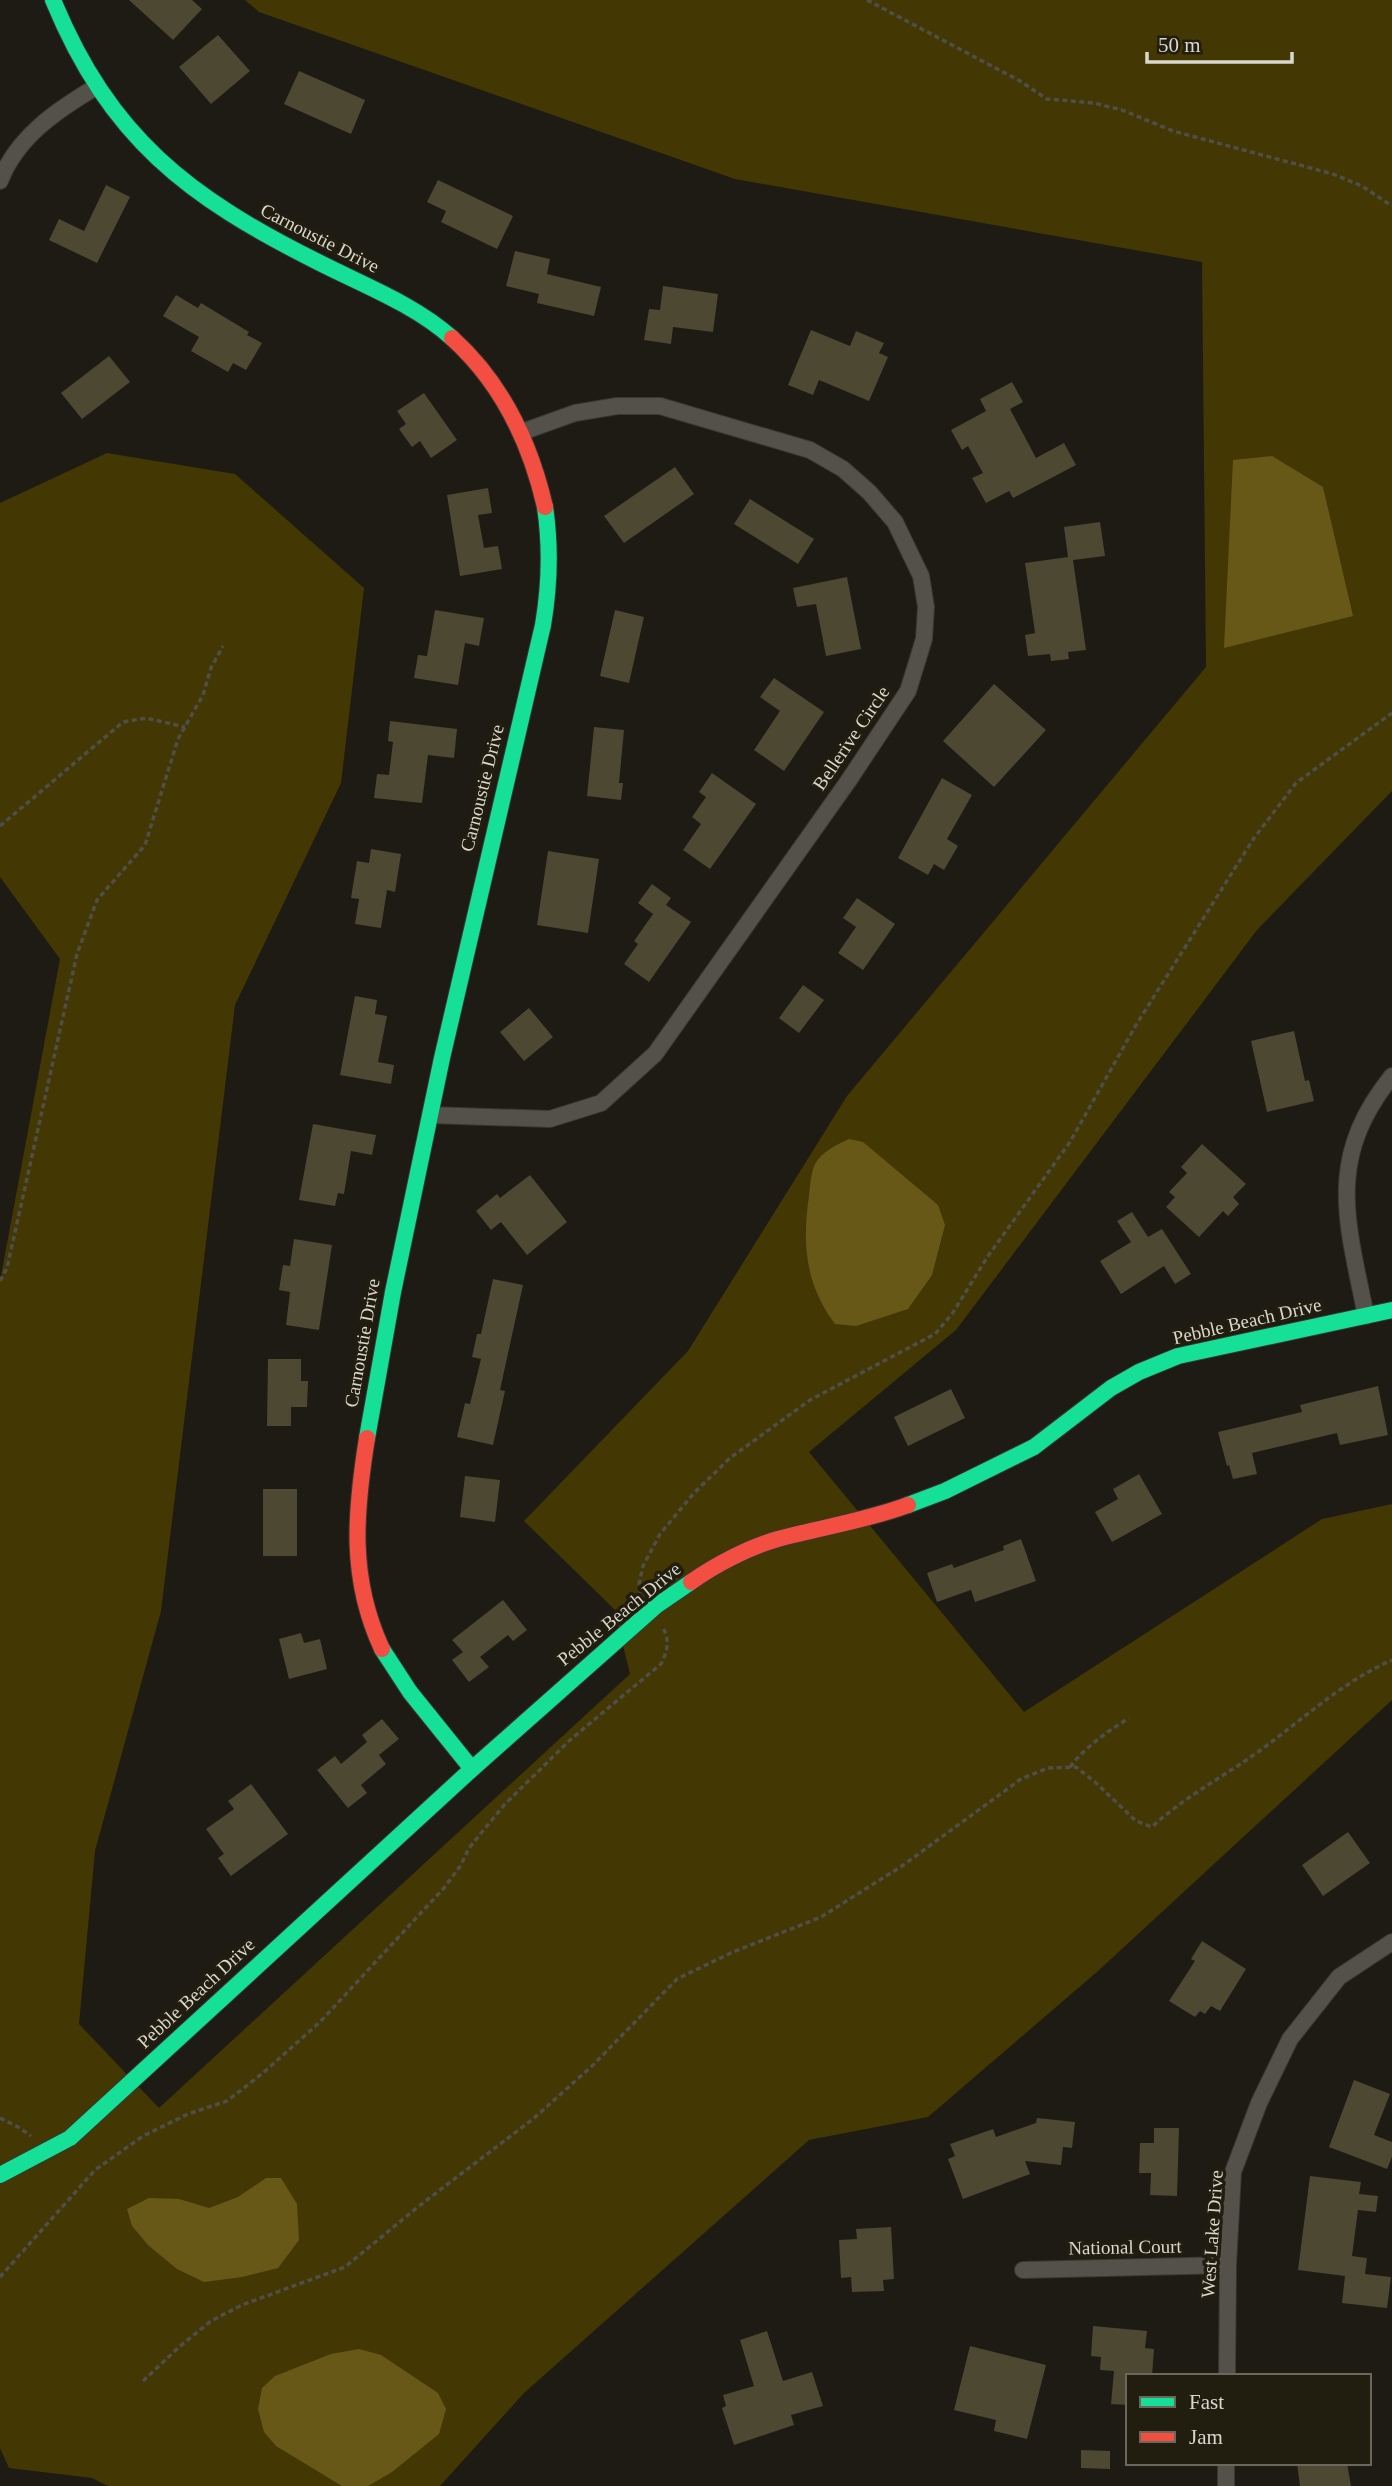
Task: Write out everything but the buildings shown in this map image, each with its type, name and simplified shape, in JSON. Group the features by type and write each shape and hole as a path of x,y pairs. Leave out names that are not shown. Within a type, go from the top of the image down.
{"street":[{"name":"Carnoustie Drive","path":"54,0 71,43 96,87 137,137 180,177 222,210 397,302 443,330 482,369 505,400 522,432 545,507 550,539 542,632 468,933 383,1334 357,1497 357,1544 365,1607 380,1647 430,1718 472,1769"},
{"path":"0,181 10,162 44,120 96,87"},
{"name":"Bellerive Circle","path":"430,1115 550,1119 601,1103 655,1054 849,780 908,691 924,639 926,607 921,576 895,522 869,492 843,469 810,450 660,406 617,406 575,413 522,432"},
{"path":"1366,1316 1348,1225 1347,1168 1357,1133 1375,1097 1392,1076"},
{"name":"Pebble Beach Drive","path":"0,2175 70,2137 472,1769 651,1610 709,1569 775,1540 872,1518 945,1491 1034,1447 1111,1388 1139,1372 1178,1356 1392,1310"},
{"name":"West Lake Drive","path":"1227,2374 1228,2266 1233,2172 1259,2103 1290,2039 1339,1977 1392,1942"},
{"name":"National Court","path":"1023,2270 1228,2266"},
{"path":"1226,2465 1226,2486"}],"path":[{"path":"867,0 1020,81 1047,99 1094,103 1122,110 1173,131 1333,174 1363,186 1392,206"},
{"path":"0,1282 7,1268 77,954 97,900 145,845 178,739 203,695 211,668 223,646"},
{"path":"0,2277 95,2170 143,2136 188,2114 227,2101 320,2022 444,1888 461,1866 469,1848 505,1804 570,1740 661,1664 668,1650 668,1642 665,1632 641,1595 639,1584 643,1566 660,1534 694,1493 730,1458 810,1400 935,1334 952,1314 988,1256 1070,1142 1136,1025 1254,838 1296,783 1392,713"},
{"path":"0,826 123,722 146,718 185,727"},
{"path":"143,2381 211,2321 242,2305 345,2267 419,2206 533,2119 592,2066 677,1979 733,1952 821,1917 902,1866 1021,1779 1048,1768 1076,1767 1136,1821 1152,1827 1207,1785 1257,1753 1328,1698 1370,1670 1392,1660"},
{"path":"1070,1768 1077,1757 1102,1735 1129,1718"},
{"path":"0,2118 18,2126 48,2149"}],"shaded area":[{"path":"245,0 1392,0 1392,791 1257,930 956,1330 809,1452 1024,1712 1322,1519 1392,1504 1392,1700 1098,1971 928,2117 809,2140 524,2393 440,2486 108,2486 92,2478 9,2468 0,2448 0,1281 60,959 0,877 0,503 107,453 235,474 364,588 341,783 235,1005 161,1611 95,1851 79,2024 159,2108 630,1674 614,1609 524,1521 688,1351 847,1096 1206,667 1202,262 735,179 259,12"},
{"path":"1272,456 1323,487 1353,616 1224,648 1233,460"},
{"path":"849,1139 863,1142 938,1205 945,1225 932,1275 908,1309 856,1326 835,1324 825,1309 812,1278 806,1247 807,1213 814,1167 826,1152"},
{"path":"266,2178 281,2178 297,2204 299,2240 278,2268 242,2277 204,2282 177,2269 148,2245 132,2226 127,2209 149,2198 179,2199 209,2208 238,2197"},
{"path":"359,2349 381,2355 438,2393 446,2409 439,2434 392,2472 368,2486 342,2486 276,2446 264,2432 258,2409 262,2388 275,2376 331,2354"}],"traffic: fast":[{"path":"53,0 75,48 100,90 158,158 192,187 272,238 405,305 452,338"},
{"path":"367,1438 393,1292 442,1058 543,625 549,566 545,507"},
{"path":"908,1505 945,1491 1034,1447 1111,1388 1139,1372 1178,1356 1392,1310"},
{"path":"0,2175 70,2138 472,1769 656,1606 691,1582"},
{"path":"382,1649 410,1692 472,1769"}],"traffic: jam":[{"path":"452,338 486,374 512,415 531,460 545,507"},
{"path":"367,1438 360,1493 358,1545 364,1597 382,1649"},
{"path":"691,1582 733,1557 767,1542 908,1505"}]}
